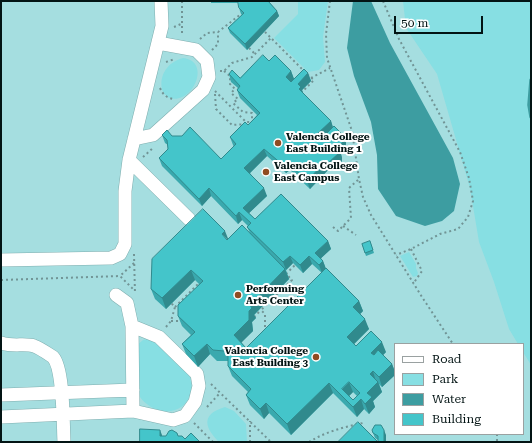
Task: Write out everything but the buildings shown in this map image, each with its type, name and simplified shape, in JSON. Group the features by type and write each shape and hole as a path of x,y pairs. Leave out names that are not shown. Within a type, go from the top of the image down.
{"lane":[{"path":"1,260 111,258 120,254 124,244 125,191 129,160 139,138 162,44 161,1"},
{"path":"139,138 153,135 203,90 209,77 207,61 196,50 162,44"},
{"path":"129,160 189,219"},
{"path":"116,295 127,303 132,326 133,411"},
{"path":"1,417 133,411 173,420 185,416 195,402 199,386 197,374 159,337 132,326"},
{"path":"1,343 9,346 34,346 53,358 59,372 62,392 64,442"},
{"path":"1,395 132,390"}],"path":[{"path":"162,44 170,28 181,24 182,1"},
{"path":"330,1 326,34 327,58 352,131 363,197 371,215 413,284 453,343"},
{"path":"383,1 399,39 460,152 470,178 474,202 468,217 458,229 440,234 396,255"},
{"path":"197,43 207,33 218,32 241,14"},
{"path":"210,53 218,44 218,32"},
{"path":"265,32 314,80 301,92"},
{"path":"224,71 232,63 252,57 271,38"},
{"path":"249,48 255,54"},
{"path":"161,64 180,56"},
{"path":"311,78 330,68"},
{"path":"217,71 224,71 230,76 230,84 235,89 231,92 238,99 233,103 243,112 252,113 251,123"},
{"path":"159,84 162,92 167,98 176,99"},
{"path":"214,91 246,122 257,126"},
{"path":"215,96 216,109 232,125 251,123"},
{"path":"138,170 139,138"},
{"path":"333,226 338,231 351,218 349,188 359,179"},
{"path":"343,226 356,235"},
{"path":"134,248 135,298"},
{"path":"411,249 422,271 413,284"},
{"path":"1,280 120,276 134,263"},
{"path":"286,274 295,265"},
{"path":"254,317 292,280 281,269"},
{"path":"120,276 134,290"},
{"path":"163,331 171,321 175,307 198,284"},
{"path":"171,304 175,307"},
{"path":"262,310 265,314 265,333"},
{"path":"171,321 182,321"},
{"path":"211,384 271,442"},
{"path":"207,408 220,393"},
{"path":"198,418 193,422 213,442"},
{"path":"250,421 250,442"},
{"path":"309,442 339,428 363,423"}],"shaded area":[{"name":"Valencia College East Campus","path":"1,1 531,1 531,442 1,442"}],"green space":[{"path":"289,1 328,1 323,37 325,62 319,70 308,72 274,38 298,14 298,2"},
{"path":"403,1 531,1 531,365 524,354 524,343 517,343 509,329 479,242 470,188 437,74 406,28"},
{"path":"183,58 192,61 196,66 198,74 196,82 186,95 178,98 170,98 163,92 161,84 163,75 170,65"},
{"path":"409,252 416,264 418,273 417,276 413,277 400,256"},
{"path":"147,339 154,342 172,357 185,369 189,375 191,391 187,401 180,408 171,411 162,411 153,408 144,402 138,394 135,384 135,347 143,340"},
{"path":"225,407 234,411 246,424 247,442 219,442 210,431 207,422 209,417 212,413"}],"water":[{"path":"353,1 371,1 390,43 453,158 460,184 454,211 442,221 425,226 396,216 378,189 377,155 371,122 354,76 347,48"}],"waterway":[{"path":"531,80 529,105 531,117"}],"place":[{"name":"Valencia College East Building 1","path":"278,143"},
{"name":"Valencia College East Campus","path":"266,172"},
{"name":"Performing Arts Center","path":"238,295"},
{"name":"Valencia College East Building 3","path":"316,357"}]}
